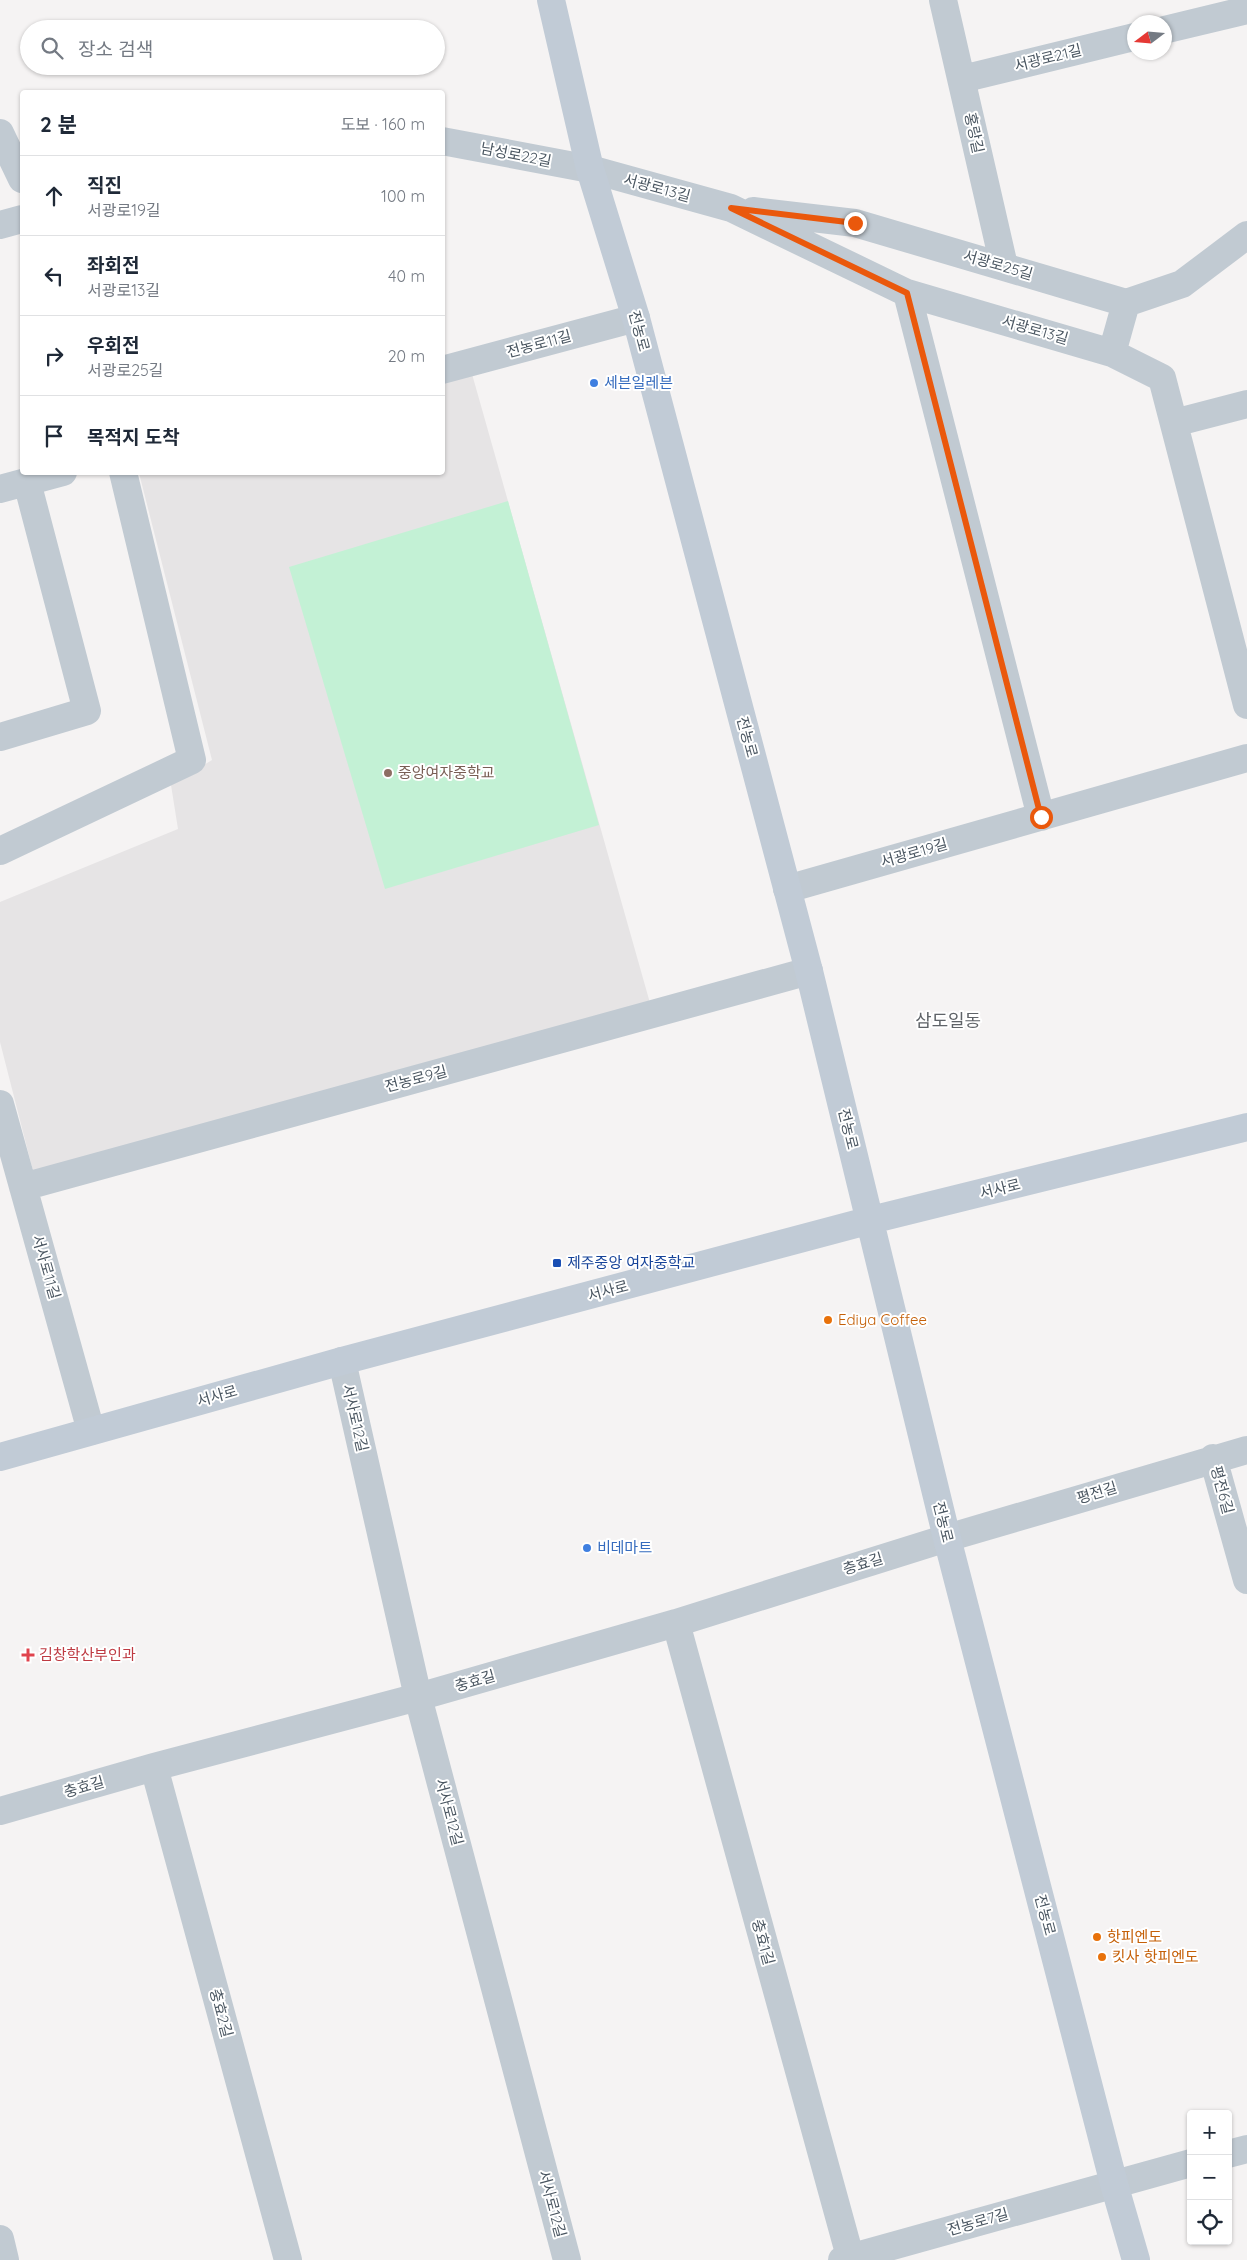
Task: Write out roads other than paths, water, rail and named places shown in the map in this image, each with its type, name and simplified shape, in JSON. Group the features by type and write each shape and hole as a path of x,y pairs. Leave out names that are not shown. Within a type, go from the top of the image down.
{"street":[{"name":"전농로","path":"551,0 590,169 636,318 809,971 947,1538 1114,2184 1136,2260"},
{"name":"홍랑길","path":"944,0 1004,266"},
{"path":"1172,28 1247,10"},
{"name":"서광로21길","path":"962,79 1127,39"},
{"path":"0,133 20,175"},
{"name":"남성로22길","path":"445,142 590,169"},
{"name":"서광로13길","path":"590,169 731,208 907,293 1112,353 1162,378 1247,705"},
{"name":"서광로25길","path":"731,208 855,223 1126,302"},
{"path":"0,225 20,220"},
{"path":"1112,353 1126,302 1182,284 1247,235"},
{"path":"907,293 1041,817"},
{"name":"전농로11길","path":"445,369 636,318"},
{"path":"1174,424 1247,404"},
{"path":"0,489 52,475"},
{"path":"0,851 192,760 124,475"},
{"path":"0,737 87,711 27,482"},
{"name":"서광로19길","path":"787,889 1247,758"},
{"name":"전농로9길","path":"23,1187 809,971"},
{"name":"서사로11길","path":"2,1120 23,1187 91,1431"},
{"name":"서사로","path":"0,1457 342,1361 871,1220 1247,1127"},
{"name":"서사로12길","path":"342,1361 418,1697 567,2260"},
{"name":"평전길","path":"947,1538 1213,1458 1247,1450"},
{"name":"평전6길","path":"1213,1458 1247,1580"},
{"name":"충효길","path":"0,1811 154,1767 418,1697 676,1623 947,1538"},
{"name":"충효1길","path":"676,1623 847,2259"},
{"name":"충효2길","path":"154,1767 288,2260"},
{"path":"1232,2153 1247,2149"},
{"path":"1114,2184 1187,2165"},
{"name":"전농로7길","path":"847,2259 1114,2184"},
{"path":"0,2239 5,2260"}],"place":[{"name":"세븐일레븐","path":"594,383"},
{"name":"중앙여자중학교","path":"388,773"},
{"name":"제주중앙 여자중학교","path":"557,1263"},
{"name":"Ediya Coffee","path":"828,1320"},
{"name":"비데마트","path":"587,1548"},
{"name":"김창학산부인과","path":"28,1655"},
{"name":"핫피엔도","path":"1097,1937"},
{"name":"킷사 핫피엔도","path":"1102,1957"}],"district":[{"name":"삼도일동","path":"948,1021"}]}
